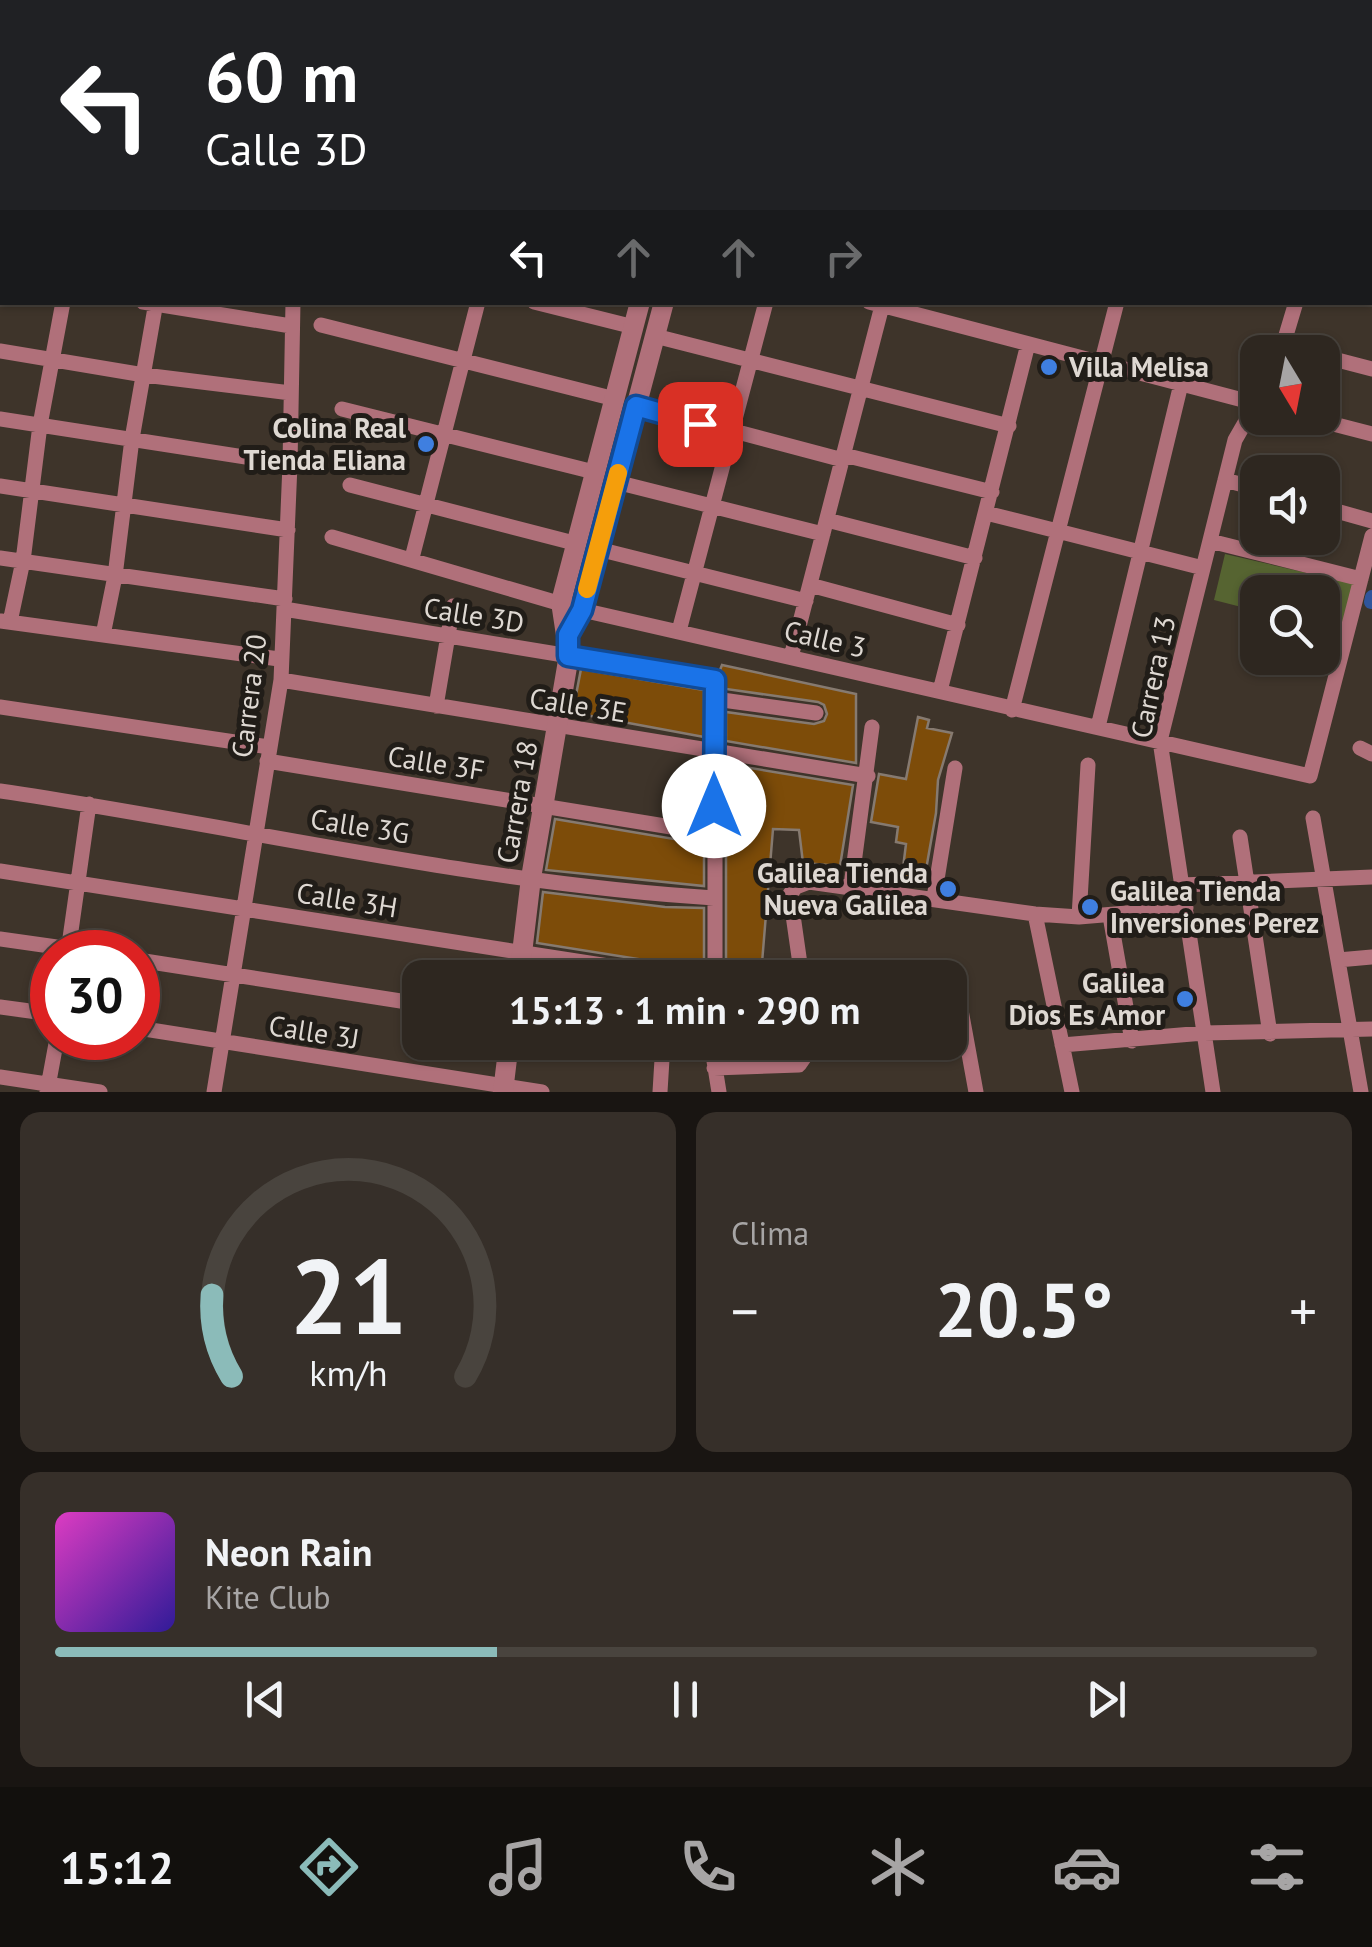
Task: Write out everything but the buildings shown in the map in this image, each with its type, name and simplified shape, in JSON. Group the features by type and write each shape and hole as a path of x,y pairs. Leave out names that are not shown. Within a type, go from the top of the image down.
{"street":[{"path":"62,305 40,425 23,560 5,622 279,659"},
{"path":"103,636 115,576 152,305"},
{"path":"164,305 292,326"},
{"name":"Carrera 20","path":"214,1092 281,680 293,305"},
{"path":"412,558 477,305"},
{"path":"546,305 634,327"},
{"name":"Carrera 18","path":"568,645 561,602 639,305"},
{"name":"Carrera 18","path":"522,960 568,645 582,610 663,305"},
{"path":"679,631 765,305"},
{"path":"791,658 861,390 878,305"},
{"path":"882,305 1240,398"},
{"path":"1012,710 1116,305"},
{"path":"1286,335 1295,305"},
{"path":"321,326 615,399"},
{"path":"655,336 1009,426"},
{"path":"940,691 1028,344"},
{"path":"0,351 144,375 291,393"},
{"path":"1340,361 1372,369"},
{"path":"1098,728 1181,384"},
{"path":"636,406 732,433 992,492"},
{"path":"342,409 594,472"},
{"path":"0,419 290,464"},
{"path":"1340,426 1372,434"},
{"name":"Carrera 13","path":"1213,1092 1160,741 1240,431"},
{"path":"602,440 625,446"},
{"path":"1225,480 1240,484"},
{"path":"616,482 712,506 974,558"},
{"path":"0,486 288,530"},
{"path":"350,486 574,544"},
{"path":"1340,512 1372,521"},
{"path":"986,513 1203,568"},
{"path":"1210,542 1361,579 1372,536"},
{"name":"Calle 3","path":"332,537 582,610 1310,776 1361,579"},
{"path":"598,549 694,573 958,625"},
{"name":"Calle 3D","path":"0,558 284,604 449,637 568,645 715,680 715,699"},
{"path":"436,706 454,606"},
{"name":"Calle 3E","path":"281,680 868,776"},
{"path":"715,960 715,699 816,713"},
{"name":"Calle 3F","path":"0,708 714,834"},
{"path":"851,886 872,727"},
{"path":"1078,917 1088,765"},
{"path":"934,898 955,768"},
{"name":"Calle 3G","path":"0,791 531,878 714,898"},
{"path":"71,930 89,804"},
{"path":"1313,818 1361,1092"},
{"path":"1240,838 1270,1034"},
{"name":"Calle 3H","path":"0,871 577,960"},
{"path":"1182,885 1372,877"},
{"path":"799,960 790,894 809,882 1078,917 1186,908"},
{"path":"1035,914 1072,1092"},
{"path":"1110,916 1132,1041"},
{"path":"0,939 30,944"},
{"path":"1338,960 1372,956"},
{"path":"160,963 402,1001"},
{"path":"0,1007 30,1011"},
{"path":"1062,1044 1204,1033 1372,1029"},
{"name":"Calle 3J","path":"160,1032 503,1089 542,1092"},
{"path":"967,1039 976,1092"},
{"path":"48,1088 52,1060"},
{"path":"503,1089 507,1060"},
{"path":"660,1092 661,1060"},
{"path":"714,1060 718,1092"},
{"path":"714,1068 800,1066 802,1060"},
{"path":"0,1077 48,1088 100,1092"}],"green space":[{"path":"1225,554 1316,575 1240,575 1240,607 1214,600"},
{"path":"1340,581 1355,584 1344,631 1340,630"}],"waterway":[{"path":"1371,602 1372,597"}],"slow traffic":[{"path":"587,589 618,473"}],"place":[{"name":"Villa Melisa","path":"1049,367"},
{"name":"Colina Real Tienda Eliana","path":"426,444"},
{"name":"Galilea Tienda Nueva Galilea","path":"948,889"},
{"name":"Galilea Tienda Inversiones Perez","path":"1090,907"},
{"name":"Galilea Dios Es Amor","path":"1185,999"}],"route":[{"path":"700,424 636,406 582,610 568,635 568,656 715,680 714,806"}]}
